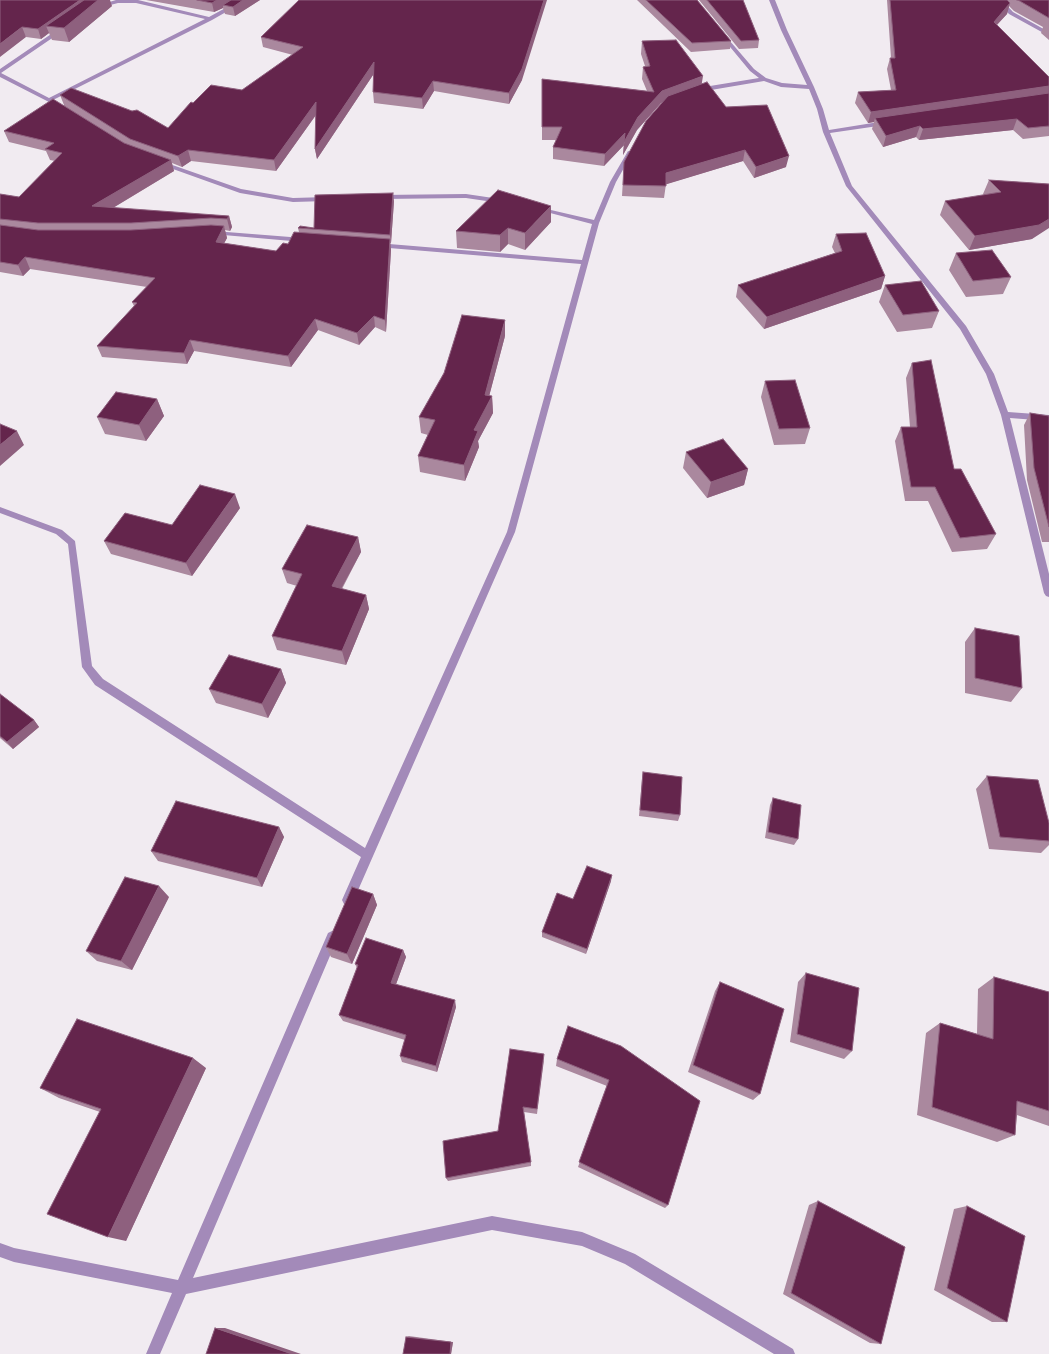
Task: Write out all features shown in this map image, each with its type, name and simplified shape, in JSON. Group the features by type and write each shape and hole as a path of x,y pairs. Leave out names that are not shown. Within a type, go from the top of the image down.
{"street":[{"path":"90,10 118,0 136,2 210,19"},
{"path":"49,100 210,19 244,0"},
{"path":"772,0 784,30 811,87 820,109 826,132 849,186 963,328 990,374 1005,415 1049,593"},
{"path":"999,0 1012,12 1049,34"},
{"path":"65,27 0,73 49,100 68,113"},
{"path":"718,30 752,70 764,78 781,85 811,87"},
{"path":"690,95 710,88 764,78"},
{"path":"826,132 895,122"},
{"path":"345,907 511,532 596,223 612,182 634,144"},
{"path":"153,160 240,191 293,200 332,199"},
{"path":"372,197 466,196 509,202"},
{"path":"531,207 596,223"},
{"path":"206,234 310,240"},
{"path":"365,244 585,262"},
{"path":"1005,415 1049,418"},
{"path":"0,510 59,532 72,543 87,667 99,682 367,856"},
{"path":"153,1354 336,929"},
{"path":"0,1250 14,1255 181,1288 492,1223 582,1239 630,1259 788,1354"}],"building":[{"path":"0,0 80,0 38,29 22,27 0,44"},
{"path":"84,0 98,0 64,28 46,26"},
{"path":"197,0 217,0 212,3"},
{"path":"231,0 243,0 233,7 223,5"},
{"path":"299,0 544,0 522,69 509,93 433,81 422,98 373,92 374,62 315,149 316,102 274,160 188,150 178,156 130,139 60,95 71,88 132,111 137,110 168,128 191,102 193,103 211,85 242,90 303,47 261,37"},
{"path":"646,0 697,0 731,41 692,43"},
{"path":"707,0 743,0 759,40 741,41"},
{"path":"890,0 1007,0 1010,3 994,22 1049,77 1049,86 871,112 858,92 896,90 890,58 895,58"},
{"path":"1018,0 1049,0 1049,18"},
{"path":"676,40 703,76 662,91 638,117 624,142 625,133 605,154 553,147 562,127 542,127 542,79 654,92 643,67 650,66 642,41"},
{"path":"707,82 726,107 767,105 789,156 756,167 745,150 666,173 666,186 623,185 624,162 646,121 668,96"},
{"path":"1049,93 1049,126 1028,128 1017,119 923,129 920,126 886,136 875,118"},
{"path":"53,99 124,143 171,160 92,206 229,216 227,219 211,218 131,223 38,223 0,219 0,194 19,197 62,153 45,149 54,143 4,131"},
{"path":"989,180 1049,184 1049,219 1039,225 975,236 945,201 1001,192"},
{"path":"498,190 551,206 525,233 508,228 500,235 456,231"},
{"path":"393,193 390,235 298,228 300,226 314,228 315,195"},
{"path":"0,225 38,230 131,230 211,225 224,226 216,242 276,251 283,243 288,244 294,232 390,239 385,320 374,316 357,333 315,319 288,356 190,340 184,353 97,346 137,303 132,302 155,278 25,257 18,265 0,262"},
{"path":"866,233 885,276 767,317 738,285 842,251 836,234"},
{"path":"992,250 1011,277 973,281 956,253"},
{"path":"921,281 939,311 903,315 885,285"},
{"path":"462,315 505,320 485,395 492,396 474,430 478,431 464,465 418,456 435,420 419,417 444,373"},
{"path":"931,360 954,469 961,469 996,534 960,538 935,487 911,487 901,427 917,427 912,363"},
{"path":"795,380 810,428 779,429 765,381"},
{"path":"116,392 157,399 139,425 97,417"},
{"path":"1030,413 1049,416 1049,527 1034,468"},
{"path":"0,424 17,431 0,445"},
{"path":"723,439 748,469 711,482 686,452"},
{"path":"200,485 235,494 186,563 104,541 125,513 172,525"},
{"path":"307,525 358,537 332,586 366,595 342,651 272,636 302,574 282,569"},
{"path":"975,628 1019,636 1022,688 975,678"},
{"path":"229,655 281,669 262,704 209,689"},
{"path":"0,694 34,720 7,742 0,736"},
{"path":"643,772 682,777 680,815 640,810"},
{"path":"987,776 1038,780 1049,823 1049,841 1000,837"},
{"path":"773,798 801,805 798,839 768,832"},
{"path":"176,801 279,827 257,878 151,851"},
{"path":"587,866 612,875 587,949 542,932 557,893 573,899"},
{"path":"125,877 159,886 121,961 86,951"},
{"path":"352,887 373,894 347,954 326,947"},
{"path":"366,938 403,950 391,983 455,1000 436,1066 400,1056 406,1035 339,1015 358,965 355,964"},
{"path":"806,973 859,988 852,1051 797,1034"},
{"path":"994,977 1049,992 1049,1111 1017,1101 1015,1135 932,1107 940,1023 993,1039"},
{"path":"720,982 784,1009 760,1094 693,1065"},
{"path":"77,1019 193,1058 108,1237 47,1214 101,1109 40,1088"},
{"path":"568,1026 621,1046 700,1101 668,1205 579,1162 609,1080 557,1059"},
{"path":"510,1049 544,1054 537,1109 523,1107 531,1162 446,1178 443,1141 498,1131"},
{"path":"818,1201 905,1247 881,1344 791,1293"},
{"path":"967,1206 1025,1236 1007,1322 947,1288"},
{"path":"215,1328 292,1354 206,1354"},
{"path":"406,1337 451,1342 450,1354 403,1354"}]}
